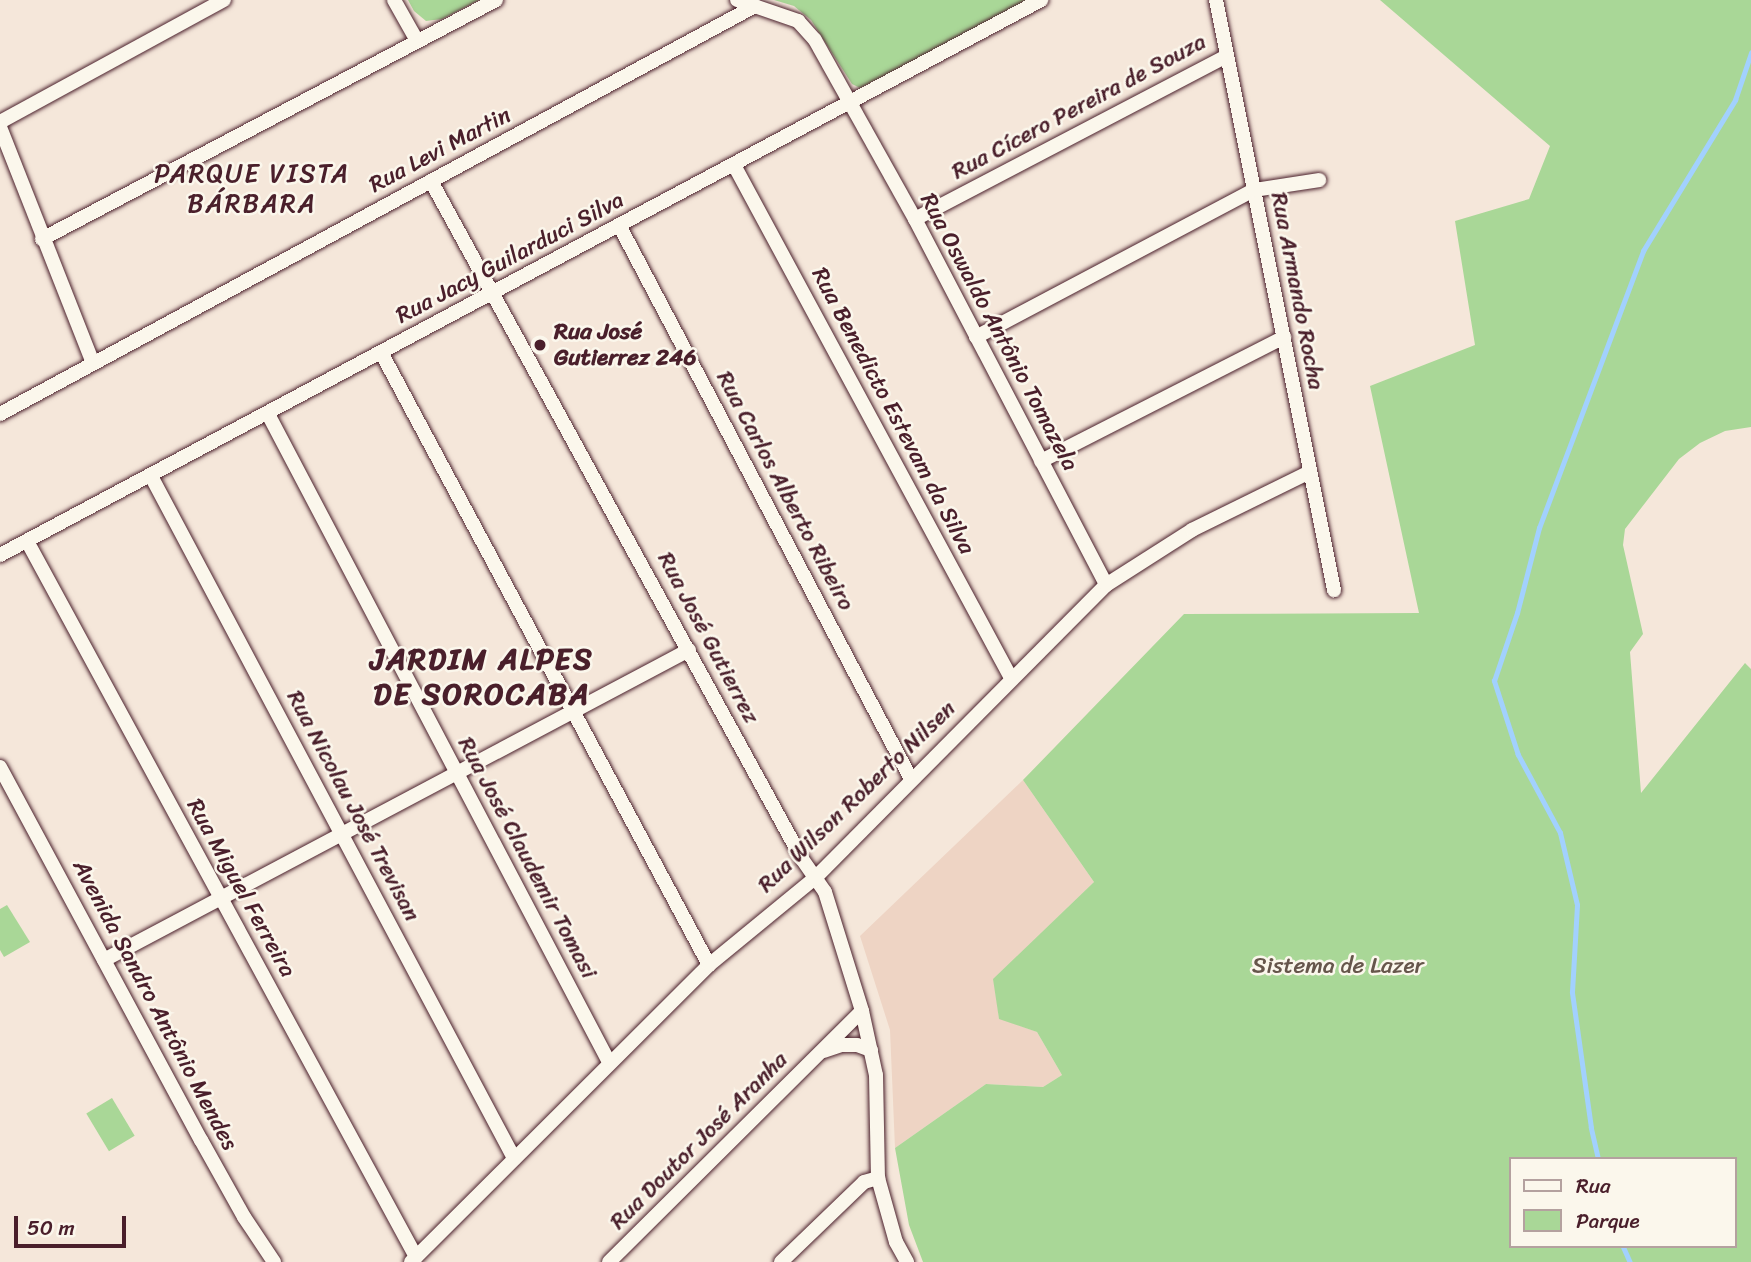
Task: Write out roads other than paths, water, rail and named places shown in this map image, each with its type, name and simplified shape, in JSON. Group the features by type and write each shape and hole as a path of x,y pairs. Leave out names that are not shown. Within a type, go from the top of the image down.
{"street":[{"path":"93,363 0,125 224,0"},
{"path":"394,0 416,39"},
{"path":"43,239 416,39 496,0"},
{"name":"Rua Oswaldo Antônio Tomazela","path":"737,0 798,21 815,40 915,219 1106,585"},
{"name":"Rua Jacy Guilarduci Silva","path":"0,555 382,354 1041,0"},
{"name":"Rua Armando Rocha","path":"1216,0 1334,590"},
{"name":"Rua Levi Martin","path":"0,414 755,6"},
{"name":"Rua Cícero Pereira de Souza","path":"915,219 1227,56"},
{"name":"Rua Benedicto Estevam da Silva","path":"734,165 1011,678"},
{"path":"976,337 1254,190 1319,180"},
{"name":"Rua José Gutierrez","path":"431,181 496,293 814,878 825,892 862,1011 871,1050 876,1075 878,1178 896,1242 907,1262"},
{"name":"Rua Carlos Alberto Ribeiro","path":"619,225 911,779"},
{"path":"1041,461 1283,337"},
{"path":"382,354 709,965"},
{"name":"Rua José Claudemir Tomasi","path":"268,414 609,1062"},
{"name":"Rua Wilson Roberto Nilsen","path":"413,1259 709,965 814,878 1106,585 1192,530 1310,472"},
{"name":"Rua Nicolau José Trevisan","path":"151,476 514,1158"},
{"name":"Rua Miguel Ferreira","path":"27,541 413,1259"},
{"path":"104,960 689,650"},
{"name":"Avenida Sandro Antônio Mendes","path":"0,767 201,1140 244,1217 274,1262"},
{"name":"Rua Doutor José Aranha","path":"610,1262 862,1011"},
{"name":"Rua Doutor José Aranha","path":"820,1053 841,1045 857,1045 871,1050"},
{"path":"781,1262 864,1182 878,1178"}],"waterway":[{"path":"1598,1157 1572,992 1577,905 1560,833 1518,755 1494,681 1517,613 1539,528 1643,251 1735,100 1751,53"},
{"path":"1624,1248 1630,1262"}],"place":[{"name":"Rua José Gutierrez 246","path":"540,345"}],"district":[{"name":"PARQUE VISTA BÁRBARA","path":"252,189"},
{"name":"JARDIM ALPES DE SOROCABA","path":"482,676"}],"park label":[{"name":"Sistema de Lazer","path":"1338,966"}]}
